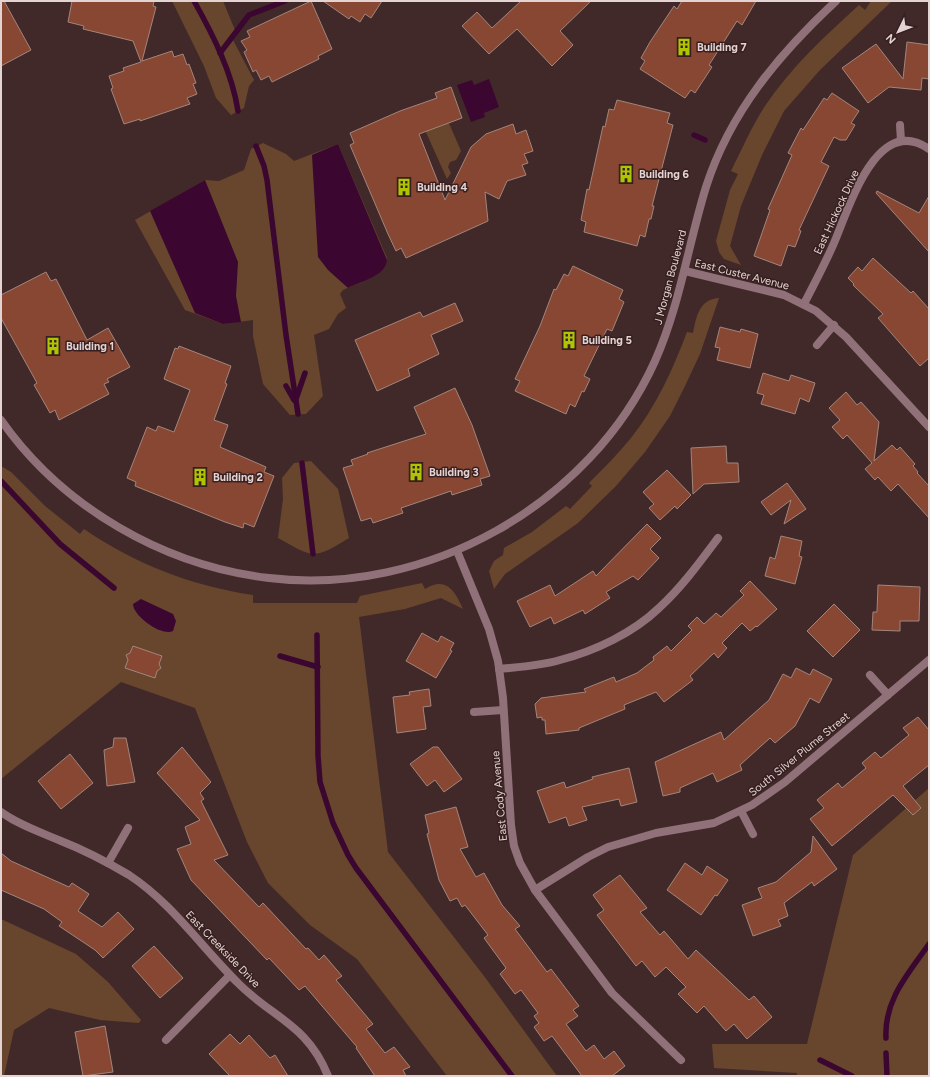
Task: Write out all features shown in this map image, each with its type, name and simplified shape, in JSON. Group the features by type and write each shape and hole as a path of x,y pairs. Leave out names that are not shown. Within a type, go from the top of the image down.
{"street":[{"name":"J Morgan Boulevard","path":"1,420 20,445 51,477 98,514 150,543 215,568 280,580 336,580 370,576 399,570 457,551 498,530 532,509 566,481 600,446 626,412 653,364 671,321 706,186 730,129 757,86 775,62 805,30 836,1"},
{"path":"900,125 901,141 920,144 929,148"},
{"name":"East Hickock Drive","path":"804,304 833,246 854,195 870,167 883,149 891,144 901,141"},
{"name":"East Custer Avenue","path":"685,271 776,293 804,304 821,314 834,325 929,427"},
{"path":"817,345 834,325"},
{"path":"499,669 560,660 601,645 622,634 648,617 670,598 692,573 718,538"},
{"name":"East Cody Avenue","path":"457,551 489,629 499,669 511,832 518,857 535,890 617,998 680,1060"},
{"name":"South Silver Plume Street","path":"535,890 592,854 608,847 656,833 714,823 759,801 784,782 929,660"},
{"path":"870,675 888,695"},
{"path":"474,712 503,710"},
{"path":"741,811 753,834"},
{"name":"East Creekside Drive","path":"1,812 13,820 75,846 108,863 140,883 165,904 230,975 252,996 298,1031 318,1056 328,1076"},
{"path":"108,863 128,828"},
{"path":"166,1040 230,975"}],"shaded area":[{"path":"172,1 223,1 237,35 233,40 254,80 249,86 244,108 231,115 216,98 204,66"},
{"path":"871,1 892,1 820,70 784,111 762,155 741,206 730,246 741,265 724,259 719,252 716,241 730,190 738,174 731,171 765,106 786,78 809,52 859,5 865,10"},
{"path":"489,79 499,107 484,113 485,117 471,122 457,85 472,80 474,85"},
{"path":"448,121 461,151 456,160 450,162 448,167 451,173 447,179 425,130"},
{"path":"263,143 286,154 294,161 338,144 387,258 386,264 377,274 363,282 343,290 340,294 346,308 338,314 329,329 314,335 323,396 306,414 290,415 263,384 253,336 253,320 223,324 185,310 135,220 205,180 219,181 244,170 251,149"},
{"path":"338,144 387,260 386,266 372,278 348,288 328,270 318,257 312,155"},
{"path":"205,180 238,262 236,296 241,322 223,324 195,313 150,211"},
{"path":"719,298 700,354 684,388 670,416 645,452 616,486 578,523 505,574 494,589 489,571 494,561 503,555 504,548 532,532 566,506 570,509 592,486 589,483 626,444 656,401 670,374 687,332 693,333 700,310 707,302 712,299"},
{"path":"311,461 338,489 349,538 328,550 314,554 299,550 278,538 283,499 282,478 294,463"},
{"path":"1,466 11,472 45,506 80,534 84,529 123,553 165,572 208,586 253,595 253,603 357,603 360,596 422,583 425,589 432,585 439,584 449,587 453,591 463,609 441,598 405,609 359,617 388,852 484,976 557,1076 447,1076 357,959 310,925 268,883 247,842 195,708 121,682 1,779"},
{"path":"141,599 173,614 176,621 173,631 162,631 149,624 138,614 134,609 133,604"},
{"path":"929,788 929,1076 797,1076 797,1073 714,1068 712,1044 807,1044 853,855"},
{"path":"1,919 76,954 108,982 141,1020 139,1023 100,1020 49,1008 14,1030 4,1076 1,1076"}],"building":[{"path":"1,1 4,1 31,50 1,66"},
{"path":"72,1 154,1 153,6 156,7 142,61 172,51 174,57 183,54 187,65 189,64 196,83 193,84 197,94 187,98 190,104 140,121 140,119 124,124 111,89 113,88 109,76 124,71 123,68 141,62 133,41 83,29 84,26 68,22"},
{"path":"311,1 332,49 318,56 319,59 272,82 269,76 261,80 256,70 253,72 244,52 247,50 241,41 250,37 247,31"},
{"path":"323,1 382,1 371,18 365,14 360,22 351,16 349,19"},
{"path":"521,1 591,1 560,31 573,45 552,66 517,29 489,54 462,26 477,12 492,28"},
{"name":"Building 7","path":"682,1 756,1 742,25 737,21 709,65 712,67 695,93 691,90 685,98 640,69 645,61 641,58 650,42 674,6 677,9"},
{"path":"907,42 929,45 929,79 922,78 921,90 889,87 868,103 842,68 876,44 903,79"},
{"path":"451,87 462,118 419,134 445,200 471,147 486,134 513,124 516,134 526,130 533,151 524,154 528,163 522,165 526,175 507,181 499,199 485,192 488,221 406,258 401,248 396,251 388,234 350,145 354,143 350,133 400,111 437,98 435,93"},
{"path":"832,93 859,111 851,123 855,125 846,140 840,140 834,137 821,162 829,166 799,230 801,231 795,247 788,245 781,266 754,256 770,210 768,209 792,155 788,153 801,128 803,130 824,98 827,100"},
{"name":"Building 6","path":"617,100 670,113 667,123 673,125 652,206 654,206 651,219 649,219 645,237 640,235 637,246 584,232 586,222 581,220 587,189 589,190 603,126 605,127 609,109 614,110"},
{"path":"877,191 919,213 929,196 929,252 876,193"},
{"path":"873,258 911,293 913,291 929,309 929,358 920,366 878,318 883,314 853,285 854,284 848,278 858,267 862,271"},
{"name":"Building 5","path":"573,266 623,290 619,299 624,302 612,331 607,329 584,376 590,379 584,392 582,391 575,407 570,404 566,414 515,391 520,381 515,379 540,326 554,289 556,290 564,274 568,276"},
{"name":"Building 1","path":"46,272 51,281 56,279 87,340 108,328 130,367 107,379 109,382 104,384 109,394 59,420 55,410 50,413 34,385 37,383 1,318 1,295"},
{"path":"455,303 463,321 431,335 439,354 408,369 410,376 377,391 355,340 420,312 423,317"},
{"path":"720,327 740,332 741,329 758,334 750,368 717,360 720,348 715,347"},
{"name":"Building 2","path":"179,346 231,366 225,383 227,384 214,420 228,425 220,447 266,467 264,472 274,476 254,527 244,523 243,528 225,522 135,486 136,482 127,478 147,427 156,431 158,426 174,432 190,390 164,379 175,348 178,349"},
{"path":"763,373 789,381 791,375 815,383 809,402 800,398 795,414 761,404 764,395 757,393"},
{"name":"Building 3","path":"455,388 472,425 490,476 480,479 482,485 452,495 451,491 401,508 403,513 373,523 371,518 361,521 343,468 353,465 351,460 368,454 367,453 426,434 414,407"},
{"path":"846,392 857,405 861,402 879,422 874,461 892,445 897,450 900,447 915,464 913,466 918,472 917,473 929,486 929,518 898,484 891,491 878,477 875,480 865,469 872,463 847,435 843,439 832,427 840,420 829,408"},
{"path":"726,446 727,463 738,463 739,482 704,484 693,494 691,448"},
{"path":"667,470 691,495 677,509 675,506 660,520 649,508 654,504 643,492"},
{"path":"787,483 806,509 784,524 791,500 771,515 761,502"},
{"path":"647,524 661,538 650,549 659,558 638,580 633,576 606,592 610,598 585,614 583,610 554,624 551,617 530,627 517,601 550,585 555,596 593,571 596,576"},
{"path":"781,536 802,541 799,556 802,557 795,584 765,576 770,557 775,559"},
{"path":"750,581 777,609 757,627 756,626 750,631 742,623 722,643 727,648 718,658 714,653 690,676 693,680 664,702 656,692 624,705 625,709 579,728 579,730 546,734 545,720 542,720 542,717 537,718 535,704 541,698 586,692 584,689 614,677 616,682 637,673 654,660 653,657 667,646 671,651 692,630 688,626 697,617 704,624 716,613 721,617 744,595 740,591"},
{"path":"878,585 920,587 919,621 900,621 900,631 872,630 873,612 877,612"},
{"path":"834,604 860,630 833,657 807,631"},
{"path":"422,633 438,642 441,636 454,643 450,650 452,651 436,678 406,661"},
{"path":"133,646 162,656 159,664 161,668 157,671 155,678 125,668 128,660 126,655 130,653"},
{"path":"796,668 810,675 813,669 832,679 819,703 810,698 795,726 775,743 770,738 740,765 742,770 717,782 713,773 680,788 680,792 663,796 655,762 721,732 724,740 769,700 783,674 791,678"},
{"path":"429,689 431,706 423,707 426,729 397,733 393,697 410,695 409,692"},
{"path":"918,717 929,730 929,765 903,786 921,808 913,815 893,795 832,846 810,819 824,808 817,800 838,783 842,788 866,768 862,763 875,752 881,758 909,735 903,728"},
{"path":"114,738 126,738 135,782 107,786 104,750 113,747"},
{"path":"182,747 211,782 200,793 204,799 201,801 228,855 214,860 259,907 263,903 306,949 308,948 319,960 324,955 342,976 336,980 373,1024 366,1029 385,1053 394,1047 410,1067 403,1070 406,1076 375,1076 356,1048 357,1047 305,986 299,990 269,958 267,960 191,880 177,849 191,844 185,827 200,820 157,773"},
{"path":"433,747 438,747 462,779 444,792 435,780 427,786 410,764"},
{"path":"70,754 93,783 61,809 38,781"},
{"path":"629,768 637,802 621,806 619,799 582,807 587,820 569,826 566,817 549,823 537,791 564,782 566,788 593,779 592,777"},
{"path":"456,807 468,847 460,849 476,877 484,873 502,905 520,926 515,929 547,972 551,969 579,1006 573,1010 578,1016 566,1024 586,1051 594,1045 604,1059 614,1051 625,1066 612,1076 582,1076 552,1036 544,1041 534,1027 539,1023 534,1016 538,1013 521,990 515,994 500,974 506,968 484,938 488,935 465,905 462,907 457,898 450,901 439,880 427,834 429,833 425,815"},
{"path":"813,836 837,869 814,886 812,882 784,903 788,916 778,920 781,926 753,936 742,905 762,898 758,888 776,882 811,852"},
{"path":"1,853 11,861 69,887 72,883 89,894 78,911 102,927 118,912 134,929 103,958 95,950 59,926 62,922 44,909 1,890"},
{"path":"685,863 702,875 707,866 728,880 701,915 667,890"},
{"path":"620,875 647,908 640,912 660,935 664,931 688,959 696,950 749,1000 754,996 772,1017 747,1039 734,1024 726,1031 704,1006 697,1013 678,994 686,987 666,967 655,977 642,961 636,966 597,915 604,910 593,895"},
{"path":"154,946 183,978 160,998 132,966"},
{"path":"105,1026 113,1072 83,1076 75,1032"},
{"path":"230,1034 240,1044 249,1035 270,1058 275,1055 288,1076 230,1076 209,1054"}],"waterway":[{"path":"194,1 221,54 231,82 238,111"},
{"path":"220,53 249,15 285,1"},
{"path":"694,135 705,140"},
{"path":"256,146 264,166 267,180 286,335 298,414"},
{"path":"296,399 305,373"},
{"path":"286,386 294,400"},
{"path":"302,463 313,554"},
{"path":"1,481 60,544 114,588"},
{"path":"317,635 318,756 320,782 333,823 348,855 356,868 512,1076"},
{"path":"280,656 318,667"},
{"path":"886,1038 886,1024 893,999 929,944"},
{"path":"886,1053 887,1076"},
{"path":"820,1060 852,1076"}],"place":[{"name":"Building 7","path":"684,47"},
{"name":"Building 6","path":"626,174"},
{"name":"Building 4","path":"404,187"},
{"name":"Building 5","path":"569,340"},
{"name":"Building 1","path":"53,346"},
{"name":"Building 3","path":"416,472"},
{"name":"Building 2","path":"200,477"}]}
